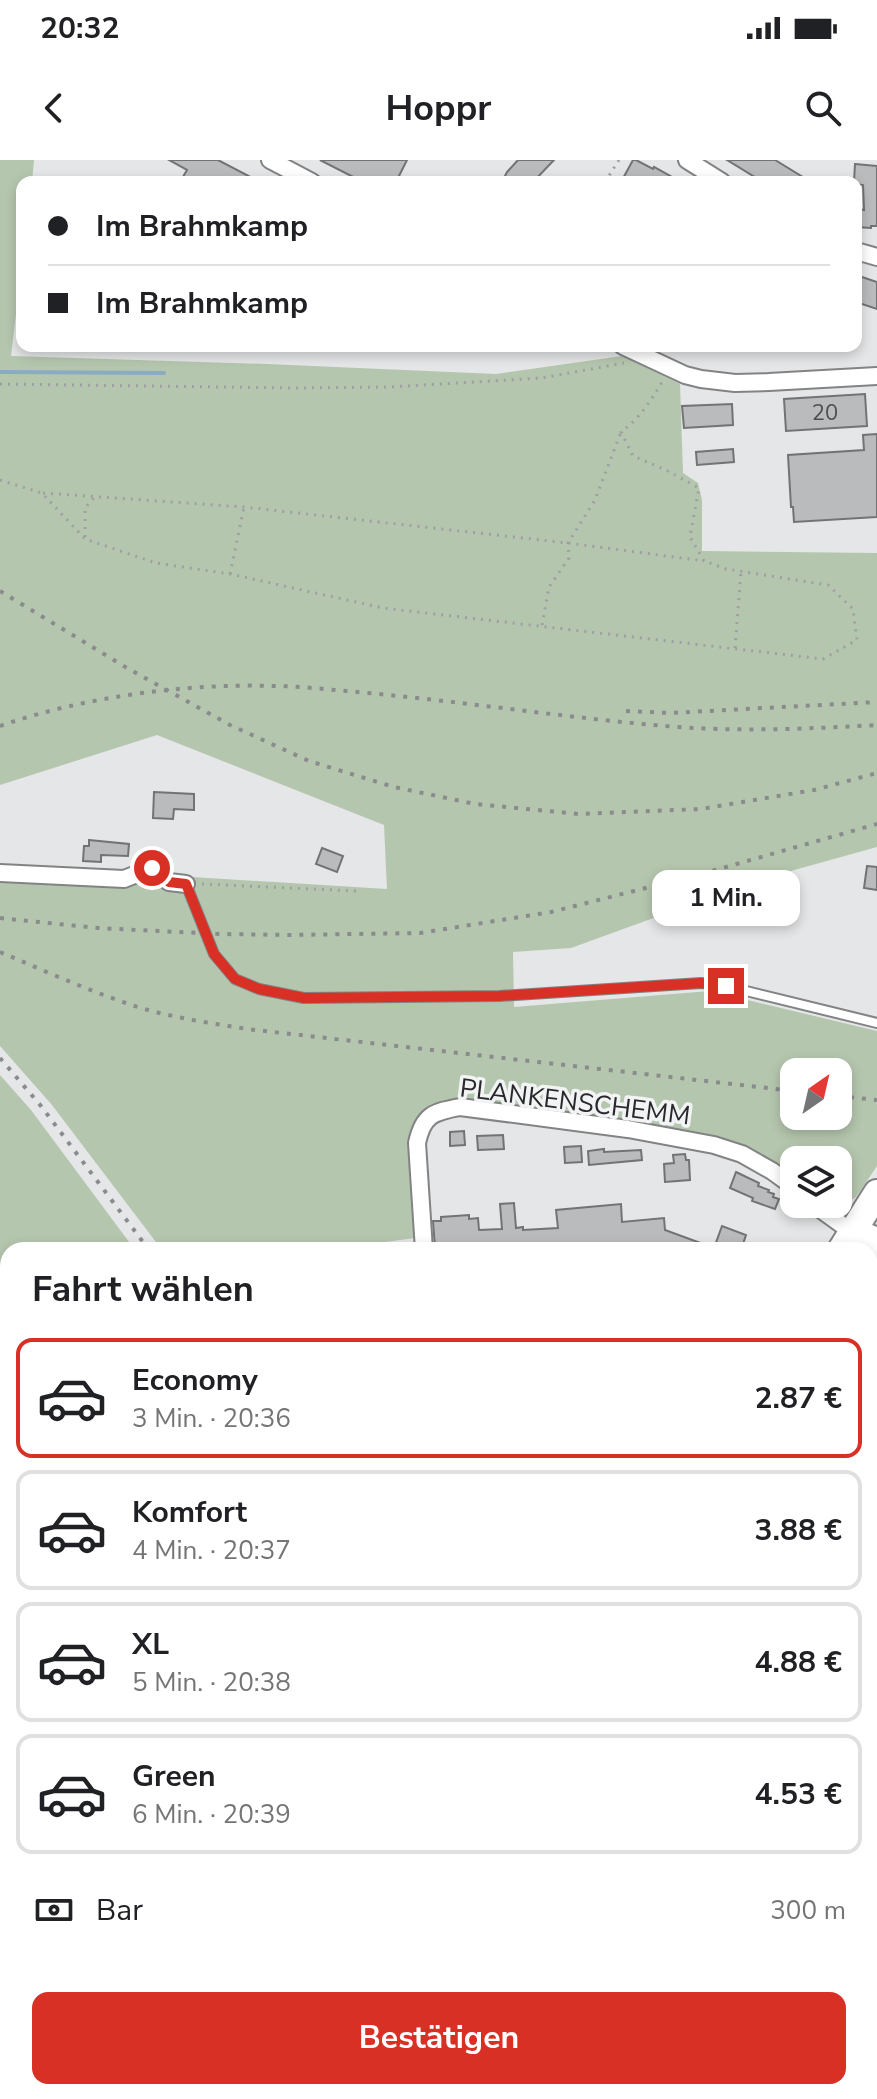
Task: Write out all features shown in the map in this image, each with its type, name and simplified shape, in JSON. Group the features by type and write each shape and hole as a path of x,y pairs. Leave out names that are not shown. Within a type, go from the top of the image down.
{"main road":[{"path":"869,1242 877,1193"}],"street":[{"path":"270,160 301,176"},
{"path":"687,160 712,176"},
{"path":"635,352 701,379 735,383 877,376"},
{"path":"0,873 124,879 152,868 169,882 186,884"},
{"name":"PLANKENSCHEMM","path":"423,1242 417,1143 420,1129 429,1116 460,1107 628,1129 714,1145 742,1154 780,1177"},
{"path":"829,1218 856,1242"}],"lane":[{"path":"186,884 214,954 235,979 259,989 304,998 499,996 701,983 726,986 877,1023"}],"path":[{"path":"0,384 389,387 542,378 607,367 643,356"},
{"path":"541,626 549,587 569,558 568,543 595,500 621,432 636,421 670,368"},
{"path":"621,432 633,456 699,488 690,537 704,561"},
{"path":"0,480 42,493 244,507 704,561 741,572 828,585 853,609 857,640 823,659 383,608 230,574 156,563 85,539 42,493"},
{"path":"85,539 85,508 95,497"},
{"path":"230,574 244,507"},
{"path":"735,648 741,572"},
{"path":"186,884 357,891"}],"green space":[{"path":"0,160 34,160 33,176 16,176 16,314 11,356 496,374 622,356 680,384 683,473 698,483 702,500 702,551 877,553 877,847 758,880 571,948 513,952 514,1007 710,991 877,1031 877,1166 856,1197 852,1200 852,1146 780,1146 780,1171 728,1142 693,1132 450,1101 424,1112 414,1123 409,1136 415,1238 385,1242 156,1242 52,1105 0,1046 0,865 387,889 384,825 157,735 0,785"},
{"path":"0,1075 31,1110 129,1242 0,1242"}],"building":[{"path":"169,160 218,160 249,176 184,176 187,170"},
{"path":"320,160 407,160 399,176 351,176"},
{"path":"518,160 554,160 539,176 505,176"},
{"path":"633,160 636,160 670,176 624,176"},
{"path":"727,160 775,160 801,176 753,176"},
{"path":"855,164 877,166 877,226 862,227 862,176 854,176"},
{"path":"862,277 877,282 877,309 862,304"},
{"path":"865,394 867,426 786,431 784,399"},
{"path":"732,404 733,425 684,428 682,406"},
{"path":"877,434 877,517 794,522 788,455 864,450 863,435"},
{"path":"733,449 734,462 697,465 696,452"},
{"path":"154,792 194,794 194,810 174,809 173,819 153,818"},
{"path":"89,840 129,844 128,856 101,855 101,862 83,861 84,846 89,846"},
{"path":"322,848 343,856 337,872 316,864"},
{"path":"867,866 877,867 877,890 864,888"},
{"path":"789,895 790,908 771,910 770,896"},
{"path":"464,1131 465,1145 450,1146 450,1132"},
{"path":"503,1135 504,1149 478,1150 477,1136"},
{"path":"581,1146 582,1162 565,1163 564,1147"},
{"path":"604,1149 604,1152 641,1150 642,1160 589,1165 588,1151"},
{"path":"685,1154 686,1160 689,1160 690,1180 665,1182 664,1164 674,1163 673,1155"},
{"path":"736,1172 774,1194 773,1197 779,1199 775,1209 752,1201 753,1198 730,1188"},
{"path":"514,1203 516,1228 523,1227 523,1230 558,1228 556,1210 621,1204 622,1222 664,1218 665,1230 698,1242 435,1242 433,1221 441,1221 441,1217 469,1215 469,1219 478,1218 479,1230 502,1229 500,1204"},
{"path":"722,1226 746,1235 744,1242 716,1242"}],"waterway":[{"path":"0,372 164,373"}],"railway":[{"path":"0,591 127,668 230,725 309,761 394,787 475,804 579,814 701,809 814,790 877,773"},
{"path":"0,726 65,707 135,694 240,686 301,687 691,728 877,725"},
{"path":"626,711 670,713 877,702"},
{"path":"0,918 97,928 220,934 420,933 551,912 705,873 877,824"},
{"path":"0,952 120,1001 206,1022 780,1089"},
{"path":"0,1058 41,1106 143,1242"},
{"path":"852,1097 877,1100"}],"route":[{"path":"152,868 169,882 186,884 214,954 235,979 259,989 304,998 499,996 701,983 726,986"}]}
